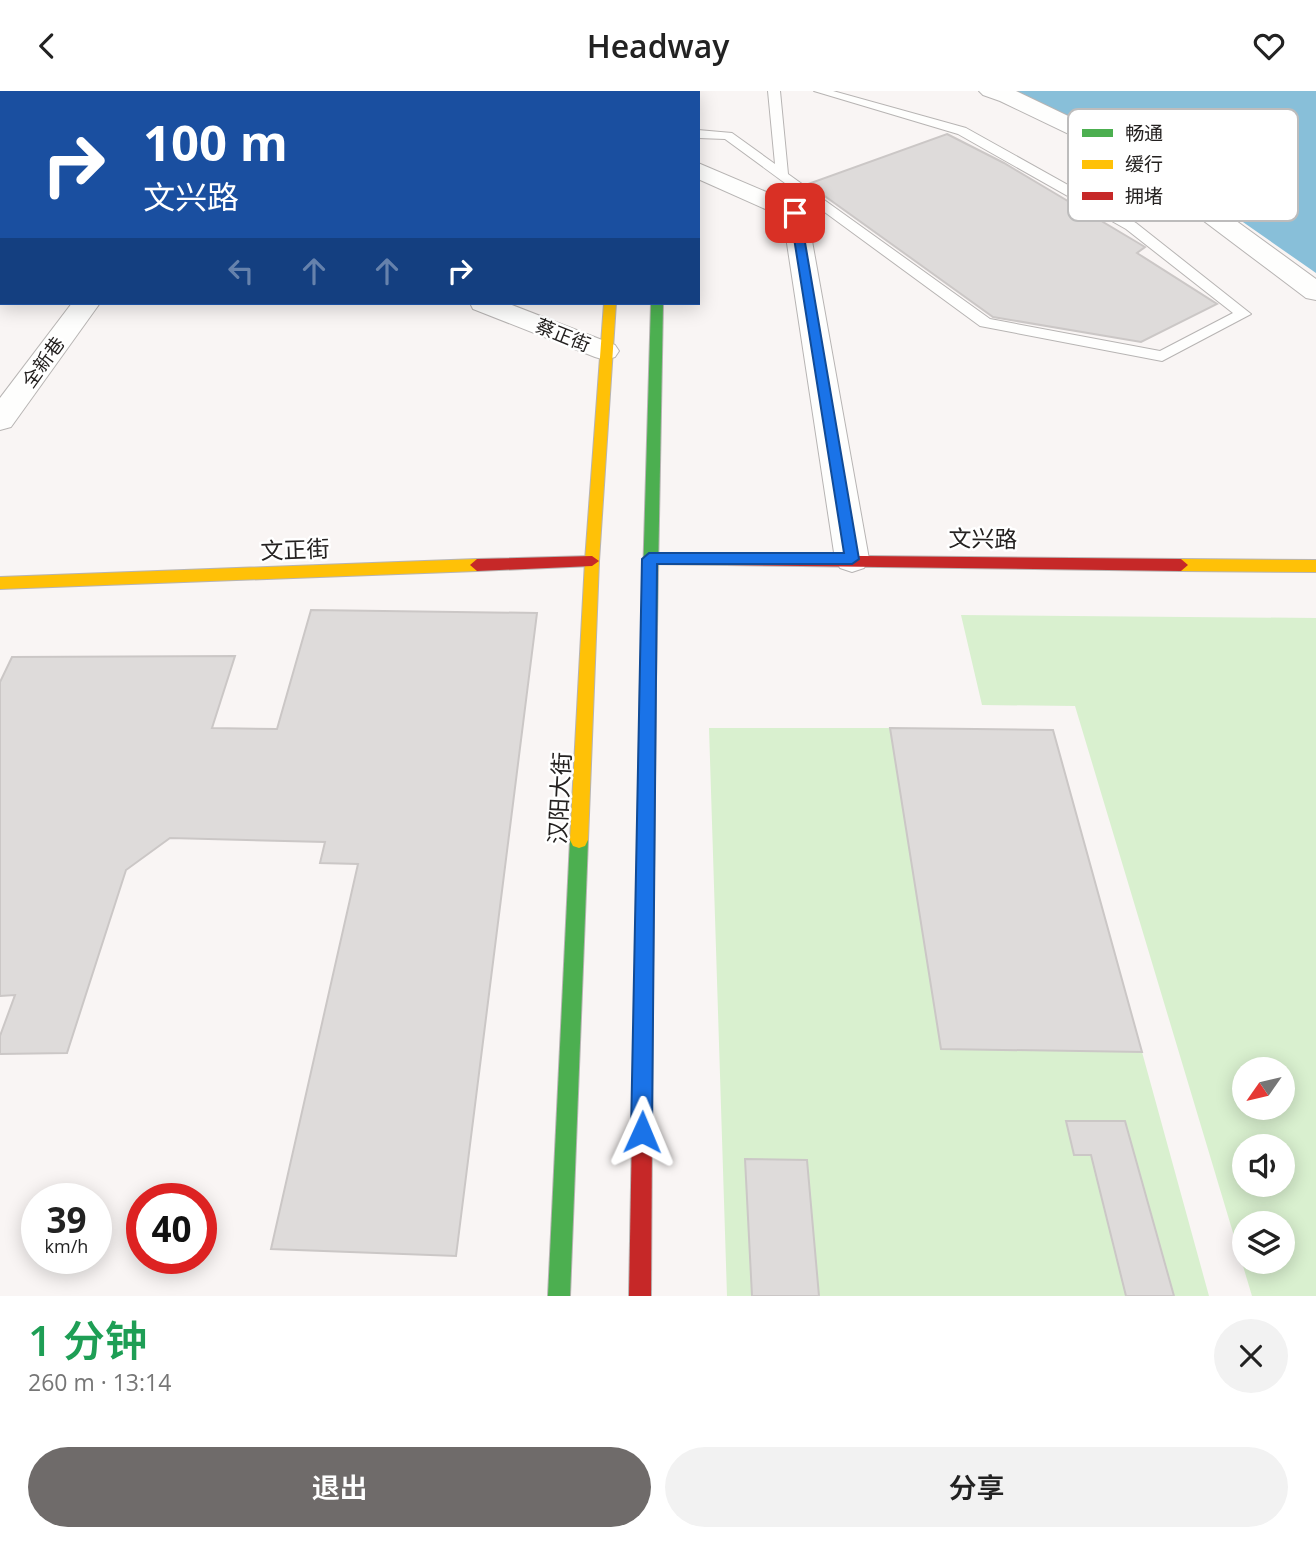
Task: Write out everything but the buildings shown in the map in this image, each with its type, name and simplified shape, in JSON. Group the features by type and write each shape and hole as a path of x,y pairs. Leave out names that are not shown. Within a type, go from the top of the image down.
{"street":[{"path":"990,91 1009,96 1068,125"},
{"path":"700,171 795,213 852,559"},
{"path":"1220,221 1316,292"},
{"name":"全新巷","path":"0,421 85,305"},
{"name":"蔡正街","path":"488,305 605,351"},
{"name":"汉阳大街","path":"559,1296 592,561 610,305"},
{"path":"640,1296 649,559 657,305"},
{"name":"文兴路","path":"649,559 852,559 1316,566"},
{"name":"文正街","path":"0,583 592,561"}],"lane":[{"path":"774,91 782,176"},
{"path":"820,91 962,131 1068,191"},
{"path":"700,134 728,136 985,323 1162,356 1243,314 1122,221"}],"green space":[{"path":"961,615 1316,618 1316,1296 1252,1296 1245,1274 1295,1274 1295,1211 1232,1211 1232,1229 1075,706 982,705"},
{"path":"709,728 890,728 941,1049 1142,1052 1209,1296 727,1296"}],"water":[{"path":"1014,91 1316,91 1316,273 1241,221 1298,221 1298,109 1068,109 1068,117"}],"traffic: fast":[{"path":"648,682 657,305"},
{"path":"559,1296 579,840"}],"traffic: slow":[{"path":"579,840 592,561 610,305"},
{"path":"0,583 477,565"},
{"path":"1181,565 1316,566"},
{"path":"644,968 648,682"}],"traffic: jam":[{"path":"650,559 1181,565"},
{"path":"477,565 592,561"},
{"path":"640,1296 644,968"}],"route":[{"path":"642,1132 649,559 852,559 795,213"}]}
